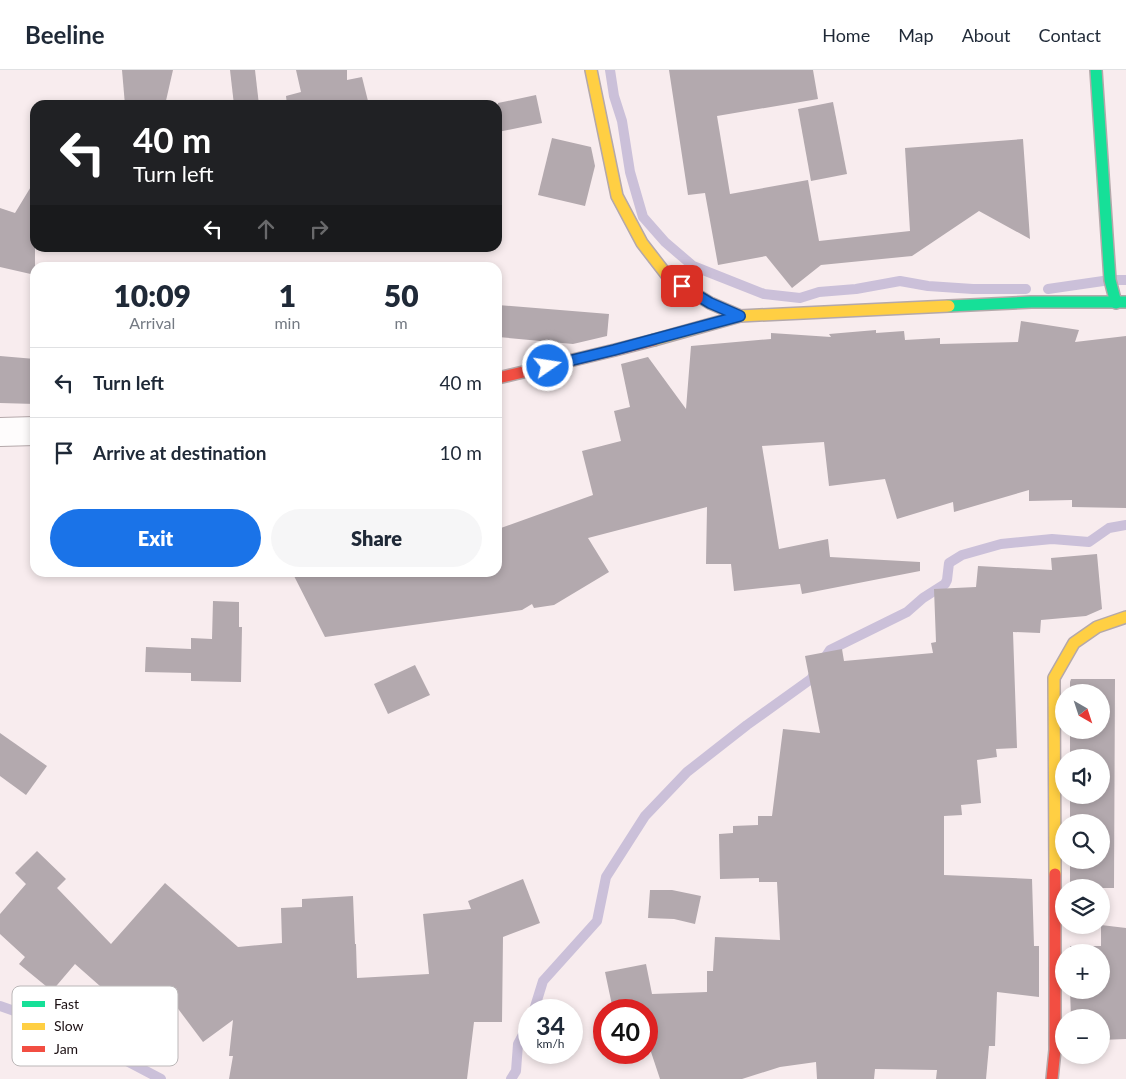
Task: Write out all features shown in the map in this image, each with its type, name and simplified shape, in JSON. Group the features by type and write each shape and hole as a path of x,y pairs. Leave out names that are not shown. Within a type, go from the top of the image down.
{"street":[{"path":"591,70 617,196 642,242 669,278 710,303 740,316"},
{"path":"502,377 614,350 740,316 1030,302 1121,302 1110,280 1096,70"},
{"path":"0,432 30,431"},
{"path":"1052,1079 1055,1050 1054,678 1074,643 1096,627 1126,617"}],"building":[{"path":"122,70 173,70 166,100 125,100"},
{"path":"230,70 255,70 258,100 233,100"},
{"path":"296,70 347,70 347,80 362,77 368,100 286,100 286,96 301,92"},
{"path":"669,70 813,70 818,99 717,116 730,194 808,180 819,241 910,231 905,148 1023,139 1030,239 979,211 912,256 821,265 792,288 766,256 718,265 705,193 688,195"},
{"path":"536,95 542,123 502,131 502,102"},
{"path":"833,102 847,174 811,181 798,109"},
{"path":"552,138 591,147 595,166 585,206 538,195"},
{"path":"30,188 30,252 35,252 35,262 30,262 30,274 0,267 0,208 15,213"},
{"path":"502,305 609,314 607,336 573,344 502,337"},
{"path":"1021,321 1079,330 1075,342 1126,336 1126,508 1072,507 1072,500 1029,501 1029,490 954,512 953,502 897,519 885,479 829,486 824,442 762,446 779,549 828,539 830,557 920,562 920,571 802,594 800,584 734,591 731,564 706,564 707,507 588,538 609,572 554,605 534,608 532,604 522,610 325,637 295,577 502,577 502,528 593,495 582,451 621,441 614,411 630,407 621,364 648,357 686,409 691,346 771,339 771,333 831,337 829,334 876,330 876,333 904,331 905,340 940,338 940,344 1018,342"},
{"path":"0,356 30,359 30,404 0,403"},
{"path":"1097,554 1102,609 1086,616 1041,620 1040,633 1013,632 1017,748 996,749 997,757 977,760 981,803 961,805 962,815 944,816 944,875 1032,879 1034,946 1039,946 1039,997 997,992 995,1046 989,1046 986,1079 936,1079 937,1070 875,1069 874,1079 817,1079 816,1062 780,1067 742,1079 660,1079 655,1064 658,1064 658,999 611,999 605,972 646,964 652,994 707,992 707,971 713,971 715,937 780,940 777,882 759,882 759,878 720,879 719,834 733,833 733,826 758,825 758,816 772,816 783,729 820,733 805,656 842,649 844,661 933,653 931,643 936,642 934,589 976,587 978,566 1052,570 1051,558"},
{"path":"213,601 239,602 239,627 242,627 241,682 191,681 191,673 145,672 146,647 191,649 191,638 212,639"},
{"path":"415,665 430,695 388,714 374,684"},
{"path":"1071,679 1115,679 1114,888 1110,888 1110,879 1070,879 1070,869 1110,869 1110,814 1070,814 1070,804 1110,804 1110,749 1070,749 1070,739 1110,739 1110,684 1070,684"},
{"path":"0,733 47,766 26,795 0,776"},
{"path":"37,851 66,879 57,888 111,944 165,883 238,947 282,943 281,908 302,907 302,899 353,896 357,978 429,974 423,914 471,909 468,901 523,879 540,923 503,937 502,1022 474,1022 467,1079 229,1079 233,1056 229,1056 233,1020 203,1042 178,1009 178,986 100,986 75,964 56,986 46,986 19,964 25,957 0,934 0,914 26,884 15,873"},
{"path":"650,890 672,890 701,896 695,924 674,919 648,918"},
{"path":"1110,926 1126,928 1126,1039 1110,1040 1110,1009 1071,1009 1070,999 1110,999 1110,944 1101,944 1101,934 1110,934"}],"waterway":[{"path":"610,70 614,96 622,121 630,172 643,217 665,242 693,266 764,294 800,298 819,292 856,289 900,281 928,286 973,289 1026,289"},
{"path":"1048,289 1110,280 1126,280"},
{"path":"537,999 543,981 597,921 606,877 645,816 687,772 747,725 811,679 830,650 907,612 923,598 945,584 949,563 962,555 1001,544 1052,539 1089,542 1109,528 1126,525"},
{"path":"0,1006 12,1010"},
{"path":"511,1079 516,1071 518,1044"},
{"path":"136,1066 161,1079"}],"traffic: fast":[{"path":"1096,70 1110,280 1116,303"},
{"path":"949,306 1031,302 1126,302"}],"traffic: slow":[{"path":"591,70 617,196 642,243 669,278 710,303 740,316"},
{"path":"654,340 740,316 949,306"},
{"path":"1055,874 1054,678 1074,643 1097,627 1126,617"}],"traffic: jam":[{"path":"502,377 654,340"},
{"path":"1052,1079 1055,1050 1055,874"}],"route":[{"path":"548,366 740,316 710,303 682,286"}]}
